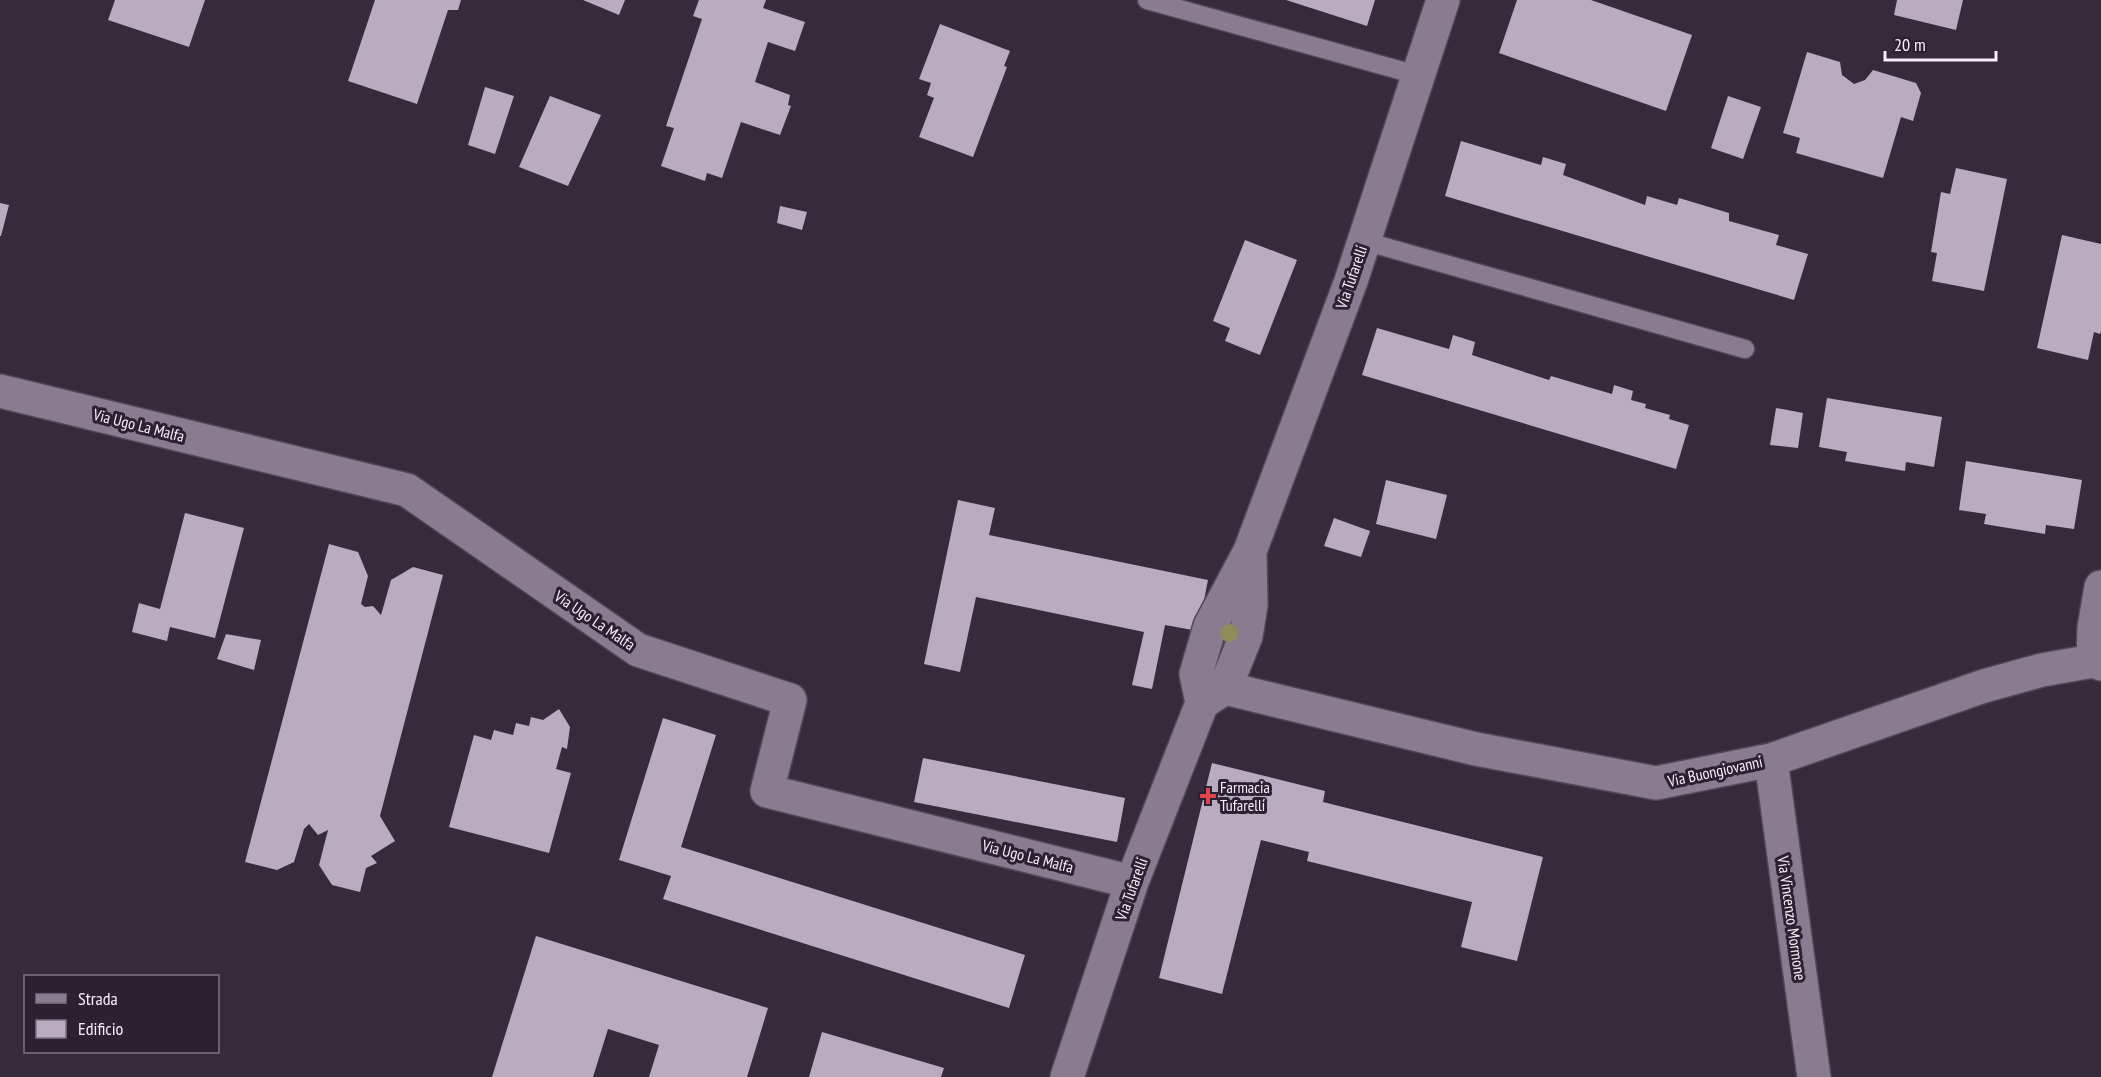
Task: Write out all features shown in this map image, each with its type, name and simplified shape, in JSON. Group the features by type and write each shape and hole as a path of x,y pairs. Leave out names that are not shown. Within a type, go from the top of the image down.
{"street":[{"name":"Via Tufarelli","path":"1067,1077 1132,882 1213,696 1246,636 1251,605 1250,551 1364,241 1443,0"},
{"name":"Via Ugo La Malfa","path":"0,391 407,490 638,650 790,700 767,791 1132,882"},
{"name":"Via Buongiovanni","path":"1213,696 1656,783 1771,760 1984,686 2042,670 2097,663 2094,628 2101,587"},
{"name":"Via Vincenzo Mormone","path":"1771,760 1814,1077"}],"lane":[{"path":"1147,0 1417,75"},
{"path":"1364,241 1745,350"}],"building":[{"path":"115,0 205,0 189,47 108,20"},
{"path":"375,0 461,0 458,10 448,10 417,104 348,81"},
{"path":"583,0 625,0 619,15"},
{"path":"699,0 766,0 763,8 805,22 795,51 768,42 755,82 790,95 788,105 791,106 780,135 741,122 722,178 707,173 705,181 661,166 674,128 666,126 702,19 693,16"},
{"path":"1286,0 1375,0 1367,26"},
{"path":"1517,0 1591,0 1692,35 1666,111 1499,53"},
{"path":"1897,0 1963,0 1956,30 1894,15"},
{"path":"940,24 1010,51 1004,66 1007,67 973,157 919,137 934,98 927,95 931,83 919,79"},
{"path":"1807,52 1840,62 1842,75 1854,84 1865,80 1873,70 1916,83 1921,93 1913,121 1901,117 1883,178 1796,153 1800,138 1783,133"},
{"path":"485,87 514,96 495,154 468,145"},
{"path":"550,96 601,115 568,186 519,167"},
{"path":"1728,96 1761,107 1743,159 1711,148"},
{"path":"1461,141 1541,165 1543,157 1566,164 1563,175 1645,205 1647,196 1677,205 1679,198 1729,213 1729,221 1779,235 1776,245 1808,254 1794,300 1445,196"},
{"path":"1956,168 2007,179 1984,291 1932,281 1937,253 1931,252 1941,192 1950,194"},
{"path":"0,203 9,205 1,236 0,236"},
{"path":"780,206 807,212 802,230 777,223"},
{"path":"2062,235 2101,244 2101,331 2100,334 2094,332 2088,360 2037,348"},
{"path":"1245,240 1297,260 1260,355 1225,341 1230,328 1213,321"},
{"path":"1377,328 1449,349 1453,335 1475,342 1472,355 1549,380 1551,376 1612,394 1614,385 1633,391 1631,400 1646,404 1645,408 1670,415 1669,419 1689,425 1676,469 1362,375"},
{"path":"1827,398 1942,417 1934,467 1906,462 1905,471 1845,461 1847,452 1819,447"},
{"path":"1776,408 1803,413 1798,448 1770,445"},
{"path":"1966,461 2082,480 2074,529 2046,525 2045,534 1984,524 1986,514 1959,510"},
{"path":"1386,480 1447,495 1436,539 1376,524"},
{"path":"958,500 995,508 989,535 1208,580 1198,631 1165,625 1152,689 1132,685 1144,632 976,597 960,672 924,664"},
{"path":"185,513 244,528 215,638 170,627 167,641 132,632 139,603 160,609"},
{"path":"1334,518 1370,531 1361,557 1324,546"},
{"path":"329,544 358,552 368,576 361,604 365,607 373,606 381,615 391,580 413,567 443,575 380,816 395,841 371,856 377,863 366,868 360,892 332,885 319,865 328,830 318,835 309,824 304,829 294,862 277,870 245,862"},
{"path":"226,634 261,640 254,670 217,659"},
{"path":"559,709 570,727 567,749 562,747 556,769 571,773 549,853 449,827 474,735 491,740 494,730 513,735 516,723 529,726 531,717 543,720"},
{"path":"663,718 716,735 681,847 1025,955 1009,1008 663,899 671,876 619,860"},
{"path":"923,758 1125,798 1117,842 914,802"},
{"path":"1212,763 1325,791 1323,802 1543,857 1517,961 1461,947 1472,902 1307,861 1309,852 1261,840 1222,994 1159,978"},
{"path":"536,936 768,1008 747,1077 649,1077 659,1045 608,1029 593,1077 492,1077"},
{"path":"822,1032 944,1068 941,1077 809,1077"}],"place":[{"name":"Farmacia Tufarelli","path":"1208,796"}]}
